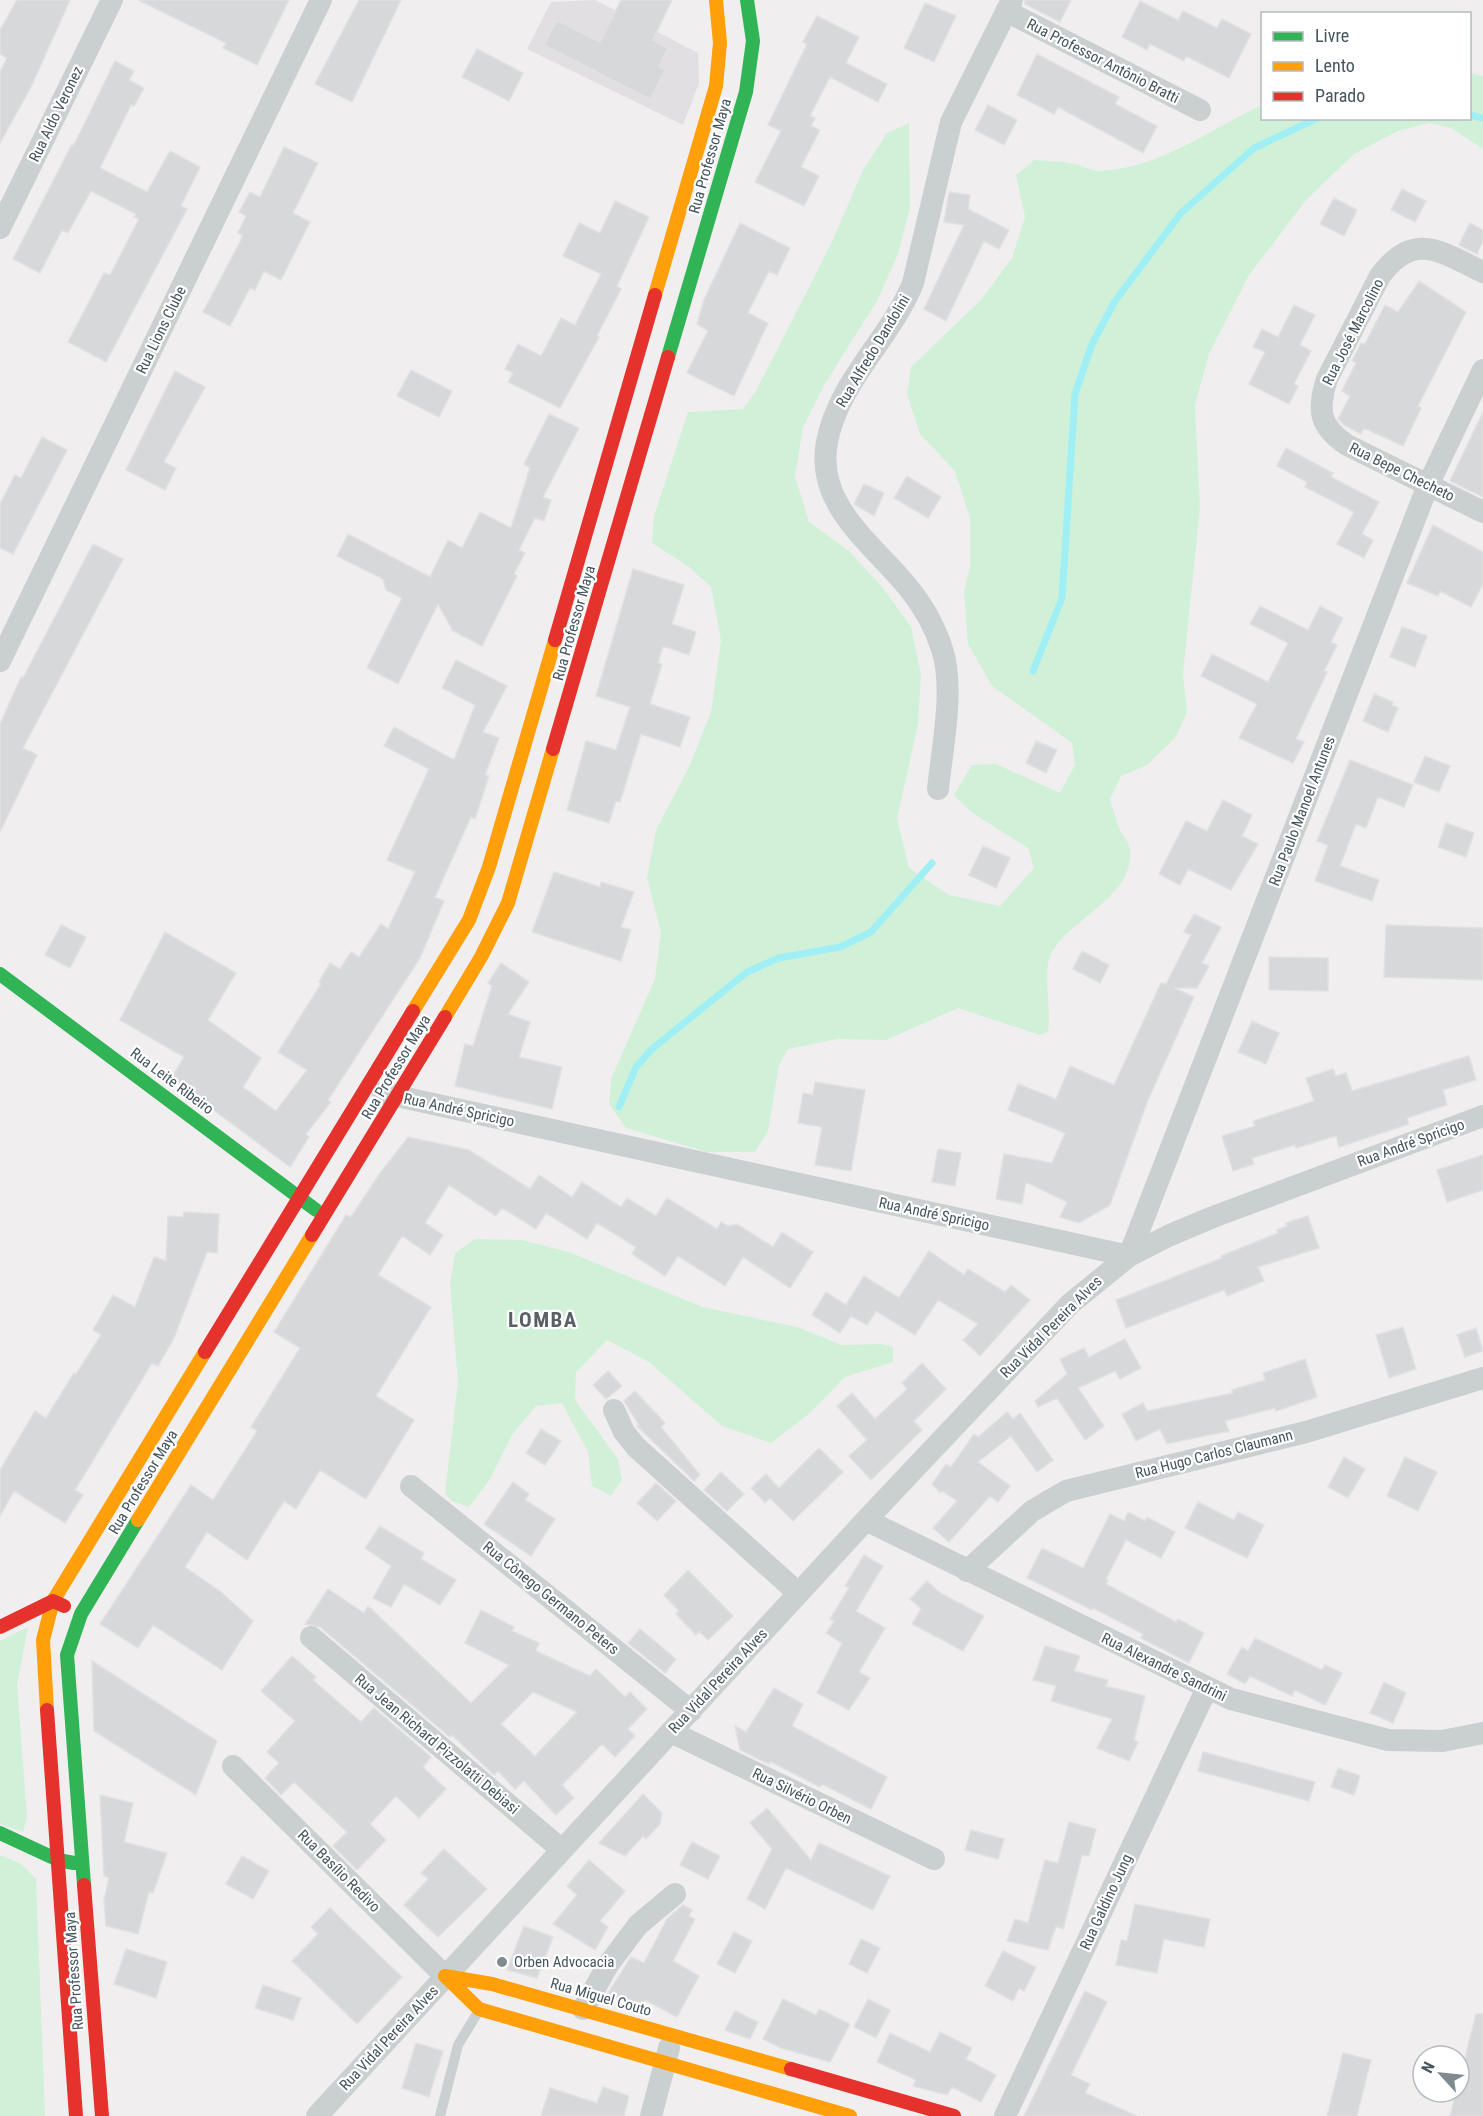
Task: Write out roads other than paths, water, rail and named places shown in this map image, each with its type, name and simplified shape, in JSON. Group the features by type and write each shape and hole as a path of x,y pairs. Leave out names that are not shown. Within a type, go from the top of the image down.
{"main road":[{"name":"Rua Professor Maya","path":"76,2116 43,1657 43,1640 52,1601 171,1437 237,1330 324,1215 490,941 518,876 660,387 704,183 720,64 716,0"},
{"name":"Rua Professor Maya","path":"102,2116 67,1655 72,1636 171,1437 237,1330 300,1198 458,942 469,920 489,867 631,380 704,183 751,68 753,41 747,0"},
{"path":"631,380 660,387"},
{"path":"544,676 573,684"},
{"path":"489,867 518,876"},
{"name":"Rua Leite Ribeiro","path":"0,974 324,1215"},
{"path":"0,1627 52,1601 81,1614"},
{"path":"0,1833 58,1860 83,1864"},
{"path":"445,1976 479,2009 850,2116"},
{"name":"Rua Miguel Couto","path":"445,1976 492,1984 583,2009 954,2116"}],"street":[{"name":"Rua Aldo Veronez","path":"0,228 112,0"},
{"name":"Rua Lions Clube","path":"0,661 321,0"},
{"name":"Rua Professor Antônio Bratti","path":"1009,5 1200,110"},
{"name":"Rua Alfredo Dandolini","path":"938,789 946,717 943,651 930,620 908,587 846,519 832,498 826,474 826,443 834,417 847,391 906,301 913,283 951,122 1009,5"},
{"name":"Rua José Marcolino","path":"1326,426 1321,413 1321,396 1327,379 1380,276 1390,263 1410,249 1430,248 1483,272"},
{"name":"Rua Paulo Manoel Antunes","path":"1129,1256 1428,485 1483,369"},
{"name":"Rua Bepe Checheto","path":"1326,426 1333,435 1347,445 1483,512"},
{"name":"Rua André Spricigo","path":"367,1089 1129,1256 1213,1217 1483,1116"},
{"name":"Rua Vidal Pereira Alves","path":"317,2116 866,1520 1070,1304 1129,1256"},
{"name":"Rua Hugo Carlos Claumann","path":"967,1571 1032,1511 1066,1491 1306,1432 1483,1378"},
{"path":"614,1410 624,1432 636,1447 798,1593"},
{"name":"Rua Cônego Germano Peters","path":"411,1486 691,1711"},
{"name":"Rua Alexandre Sandrini","path":"866,1520 1207,1688 1255,1707 1388,1740 1442,1741 1483,1733"},
{"name":"Rua Jean Richard Pizzolatti Debiasi","path":"312,1637 562,1850"},
{"name":"Rua Galdino Jung","path":"1005,2116 1207,1688"},
{"name":"Rua Silvério Orben","path":"671,1732 934,1859"},
{"name":"Rua Basílio Redivo","path":"232,1766 445,1976"},
{"path":"583,2009 608,1965 638,1924 675,1894"},
{"path":"651,2116 673,2035"}],"lane":[{"path":"440,2116 458,2045 479,2009"}],"waterway":[{"path":"1471,115 1483,118"},
{"path":"1033,671 1062,598 1075,394 1092,344 1115,301 1181,213 1254,148 1314,120"},
{"path":"619,1107 636,1067 652,1049 747,972 779,958 840,947 871,932 932,863"}],"place":[{"name":"Orben Advocacia","path":"502,1962"}],"district":[{"name":"LOMBA","path":"543,1320"}]}
